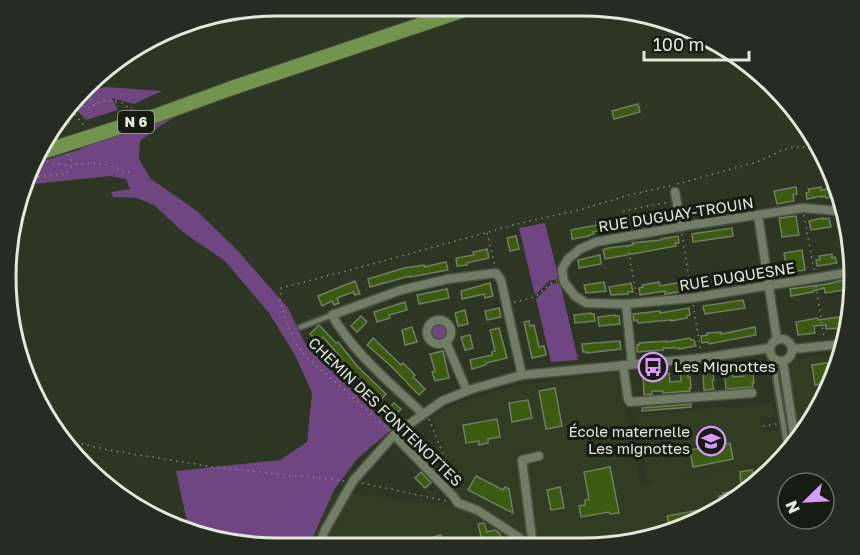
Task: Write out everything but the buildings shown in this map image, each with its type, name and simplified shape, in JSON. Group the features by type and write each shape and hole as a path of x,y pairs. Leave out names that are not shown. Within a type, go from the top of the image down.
{"main road":[{"name":"N 6","path":"48,153 446,16"},
{"name":"N 6","path":"55,140 152,109 232,88"}],"street":[{"path":"676,197 681,227"},
{"name":"RUE DUGUAY-TROUIN","path":"564,279 562,269 568,259 579,249 596,242 803,208 835,211"},
{"path":"758,215 777,340"},
{"path":"425,413 358,351 332,315 401,290 448,279 496,273 501,280 522,375"},
{"name":"RUE DUQUESNE","path":"626,304 692,298 844,273"},
{"path":"564,279 575,296 586,303 626,304 628,399 630,402 752,393"},
{"path":"779,361 789,359 791,356 793,349 787,340 777,340 770,348 770,354 779,361 787,422 792,434"},
{"path":"446,342 467,391"},
{"path":"793,349 835,345"},
{"path":"322,538 353,481 394,435 442,401 472,388 522,375 702,358 770,348"},
{"name":"CHEMIN DES FONTENOTTES","path":"394,435 461,504 477,510 519,538"},
{"path":"532,538 522,460 539,456"}],"lane":[{"path":"301,327 332,315"},
{"path":"787,422 788,438"}],"path":[{"path":"104,96 105,100"},
{"path":"116,96 116,102"},
{"path":"91,99 94,107"},
{"path":"81,106 90,108 105,100 122,103 132,110"},
{"path":"75,113 83,125"},
{"path":"496,273 487,232 717,174 757,162 794,147 810,149"},
{"path":"66,150 73,165"},
{"path":"45,158 62,165 99,164 132,172"},
{"path":"36,177 65,174 73,165"},
{"path":"623,211 676,197"},
{"name":"CHEMIN DES FONTENOTTES","path":"394,435 307,358 297,346 285,319 280,300 281,288 487,232"},
{"path":"626,236 638,304"},
{"path":"506,303 535,297 550,283 564,279"},
{"path":"425,413 461,504"},
{"path":"763,426 787,422"},
{"path":"75,442 213,467 353,481 461,504"}],"shaded area":[{"path":"106,87 162,91 134,104 112,98 118,110 86,120 77,110 97,89"},
{"path":"183,112 140,141 139,159 151,179 197,211 238,251 288,308 306,345 392,429 357,459 334,490 312,538 243,536 210,530 187,522 176,471 280,460 307,442 312,393 296,357 269,313 225,261 183,232 154,205 137,198 113,197 111,192 130,189 126,179 110,176 34,184 44,160 78,150 102,137"},
{"path":"545,223 559,279 549,281 535,295 519,228"},
{"path":"560,282 578,360 551,362 536,299 551,284"},
{"path":"439,323 445,326 448,332 445,338 439,341 433,338 430,332 433,326"},
{"path":"832,353 817,393 793,432 783,362"},
{"path":"618,372 640,484 652,482 646,477 643,458 647,455 646,451 641,449 635,415 773,403 776,417 760,419 763,432 779,429 783,445 766,463 665,480 765,464 728,495 713,504 682,519 650,530 600,538 312,538 334,490 460,508 433,418 454,405 511,386"},
{"path":"619,534 619,536 600,538 586,538"}],"place":[{"name":"Les Mignottes","path":"653,367"},
{"name":"École maternelle Les mignottes","path":"711,441"}]}
